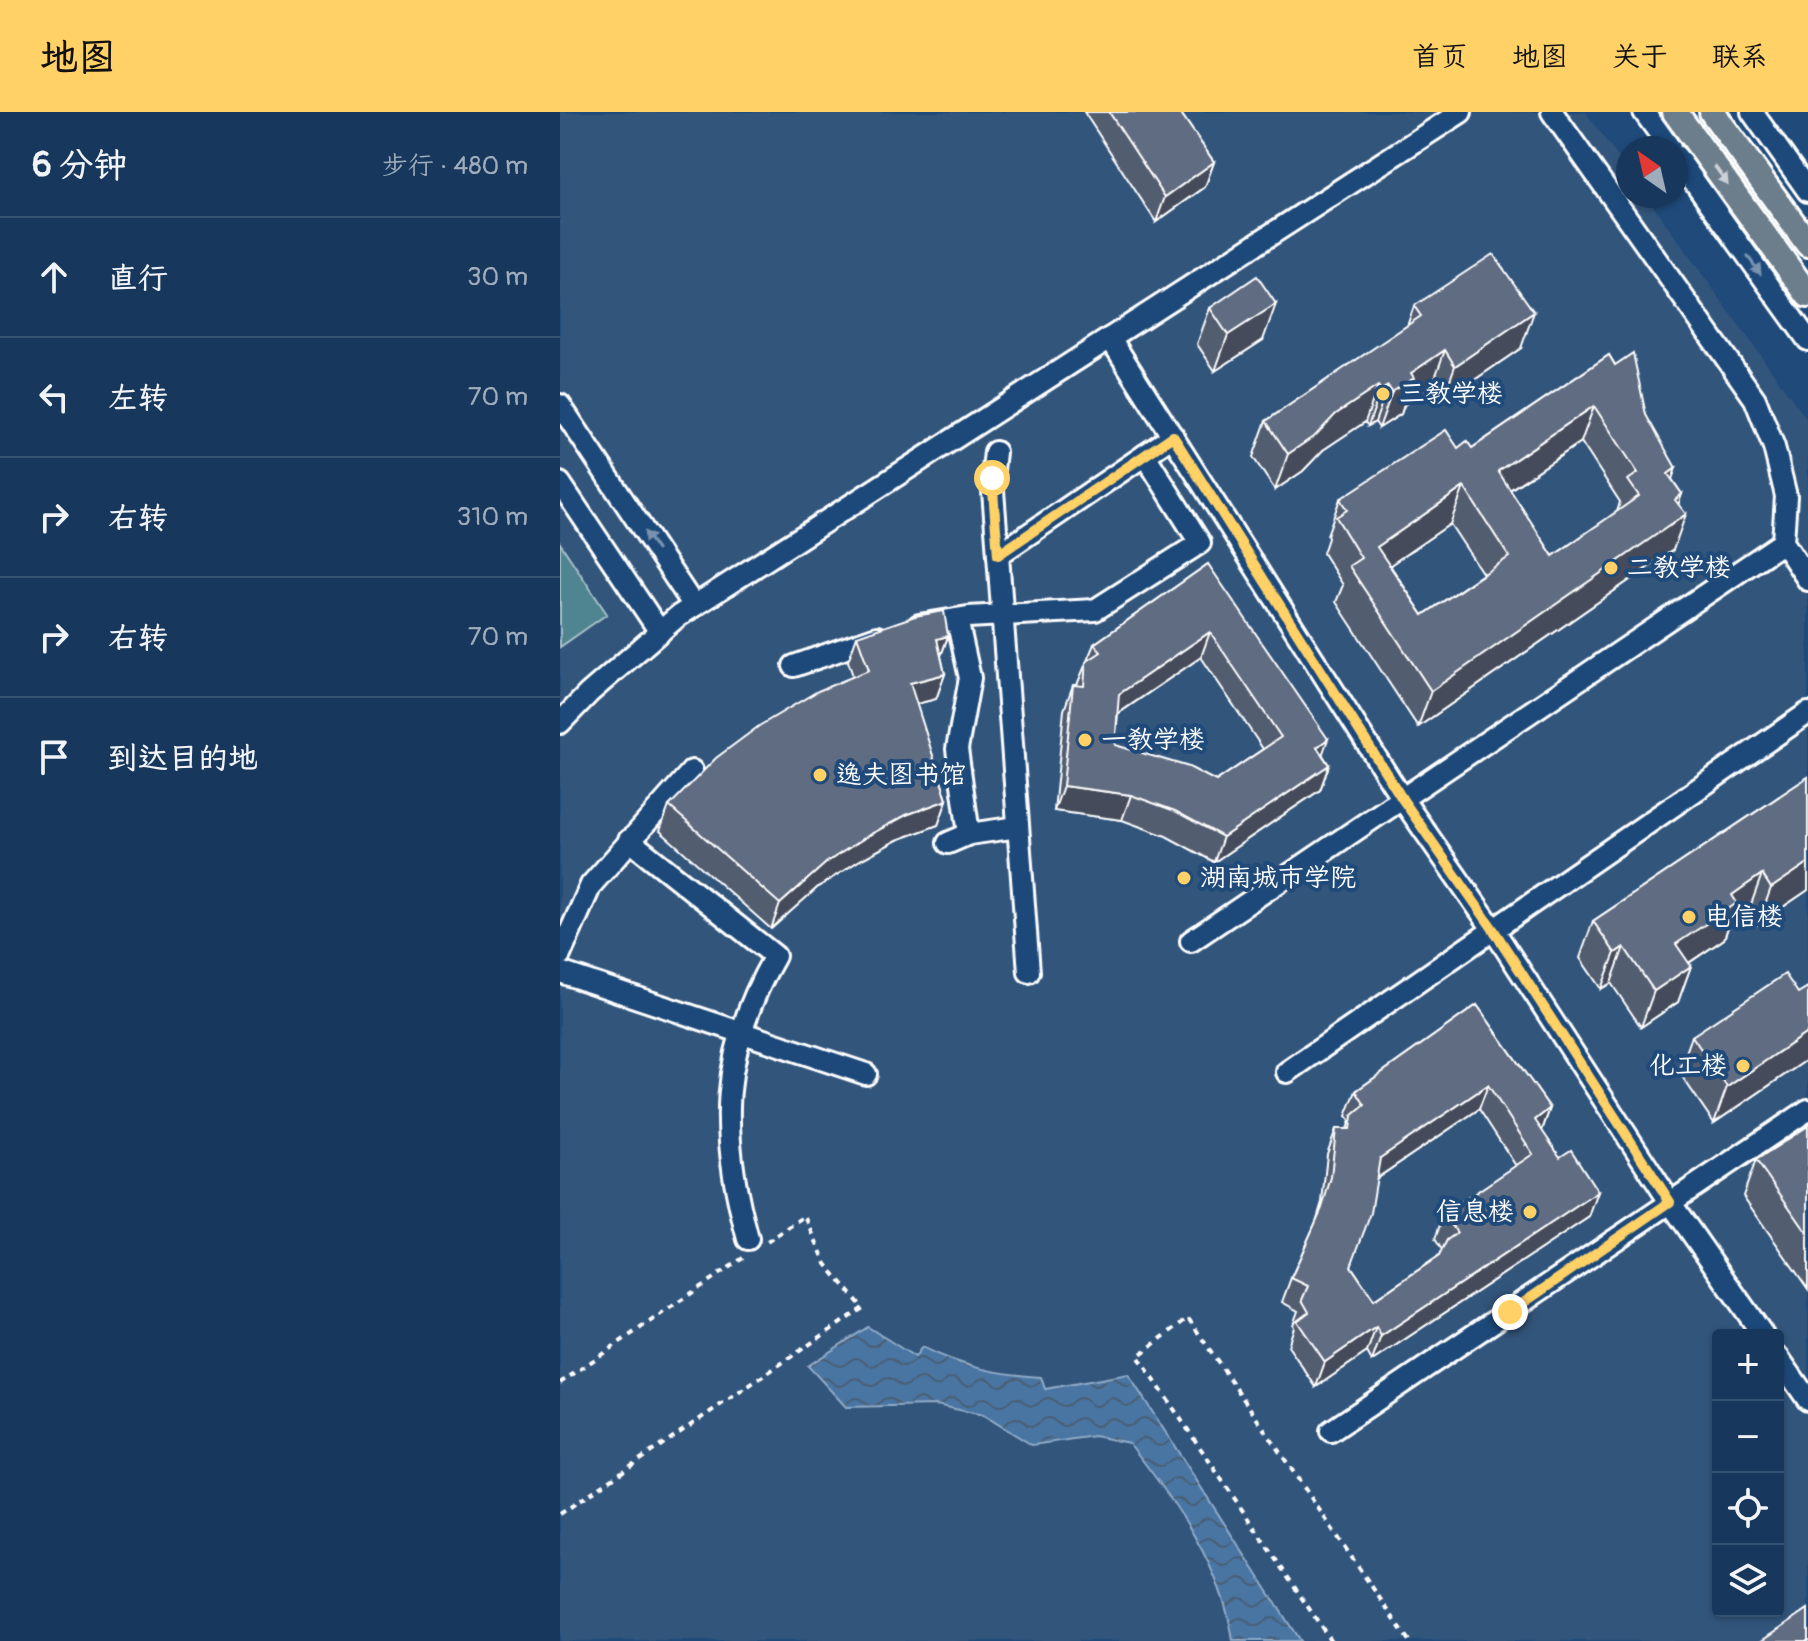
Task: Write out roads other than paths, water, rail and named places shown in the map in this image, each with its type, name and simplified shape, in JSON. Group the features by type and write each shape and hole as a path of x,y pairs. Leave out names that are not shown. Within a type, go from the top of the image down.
{"main road":[{"path":"1675,112 1808,295"},
{"path":"1712,112 1808,244"}],"street":[{"path":"560,723 660,632 694,606 1461,112"},
{"path":"1552,112 1755,399 1774,447 1786,496 1783,542 1808,580"},
{"path":"1644,112 1661,136"},
{"path":"1752,112 1808,191"},
{"path":"1688,173 1808,340"},
{"path":"1110,338 1403,800 1493,929 1670,1202 1759,1329"},
{"path":"560,405 694,606"},
{"path":"998,555 1173,436"},
{"path":"995,452 992,478 1029,972"},
{"path":"794,666 903,628 957,619 1095,610 1200,543 1145,455"},
{"path":"560,483 660,632"},
{"path":"1191,941 1783,542"},
{"path":"957,619 970,678 957,749 969,834"},
{"path":"1287,1072 1808,713"},
{"path":"560,955 591,885 692,771"},
{"path":"948,843 969,834 1018,827"},
{"path":"629,840 775,956 754,993 740,1030 730,1085 727,1138 733,1185 756,1244"},
{"path":"560,972 866,1074"},
{"path":"1331,1431 1808,1110"},
{"path":"1784,1366 1808,1400"}],"water":[{"path":"868,1327 915,1357 922,1347 980,1368 1041,1377 1045,1389 1128,1374 1300,1641 1233,1641 1228,1614 1208,1561 1179,1511 1129,1443 1094,1436 1032,1445 983,1415 936,1405 846,1407 808,1366"}],"place":[{"name":"三教学楼","path":"1383,394"},
{"name":"二教学楼","path":"1611,568"},
{"name":"一教学楼","path":"1085,740"},
{"name":"逸夫图书馆","path":"820,775"},
{"name":"湖南城市学院","path":"1184,878"},
{"name":"电信楼","path":"1689,917"},
{"name":"化工楼","path":"1743,1066"},
{"name":"信息楼","path":"1530,1212"}]}
